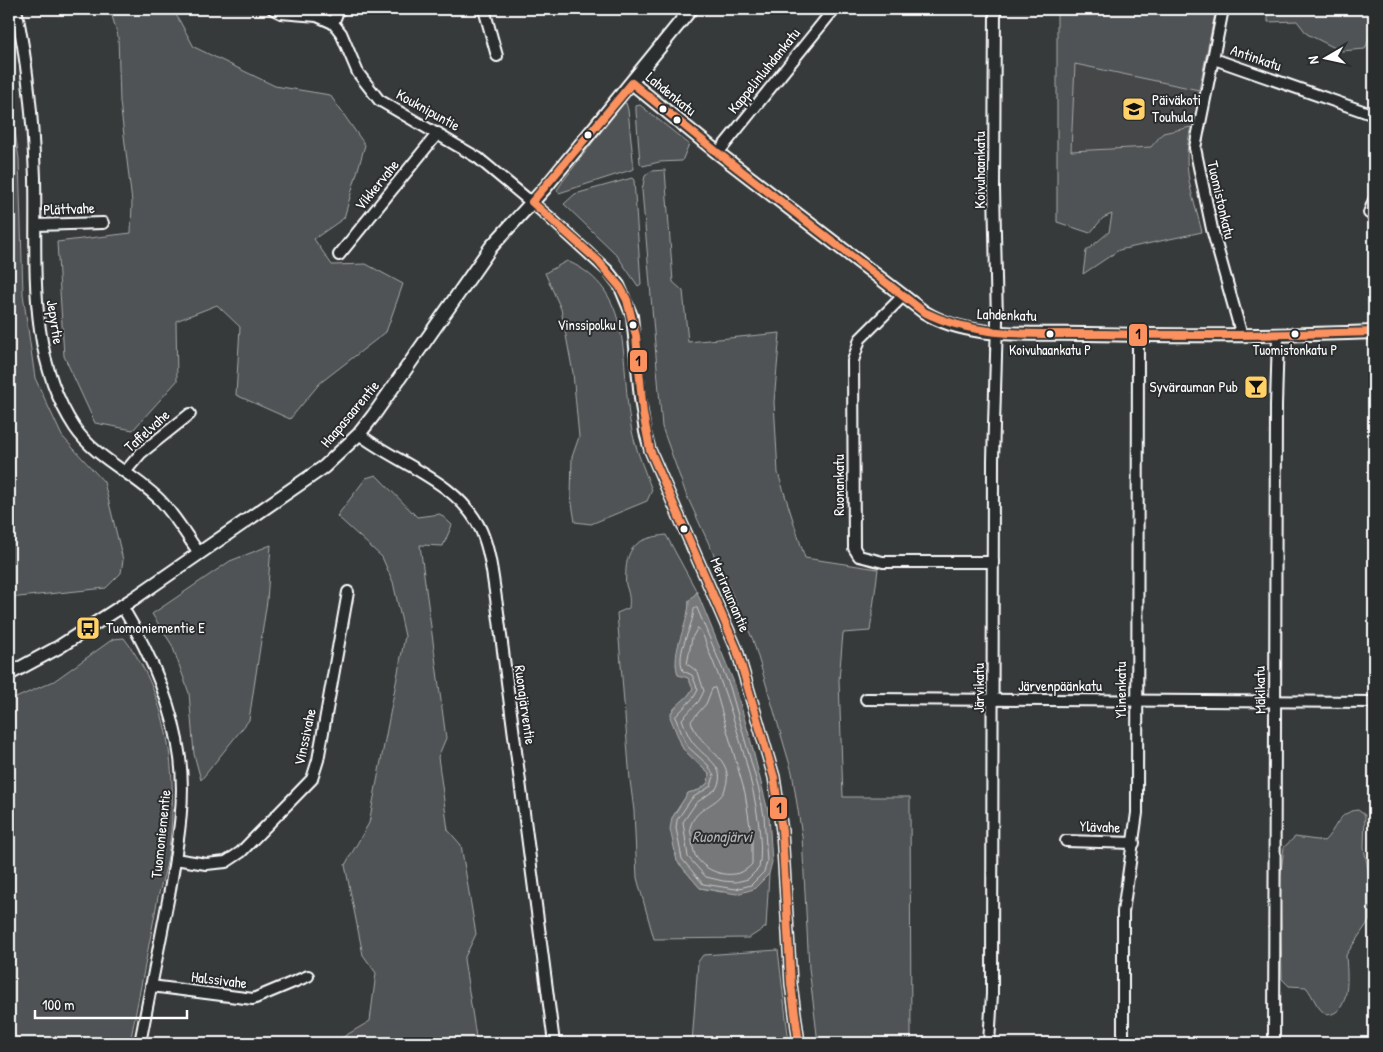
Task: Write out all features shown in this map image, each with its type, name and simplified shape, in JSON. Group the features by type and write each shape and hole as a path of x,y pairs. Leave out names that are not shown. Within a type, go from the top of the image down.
{"main road":[{"name":"Haapasaarentie","path":"9,674 59,648 324,468 358,434 430,338 491,247 532,202 691,9"},
{"name":"Lahdenkatu","path":"632,82 718,153 924,312 954,326 996,332 1138,335 1278,336 1374,332"}],"street":[{"name":"Jepyrtie","path":"16,9 30,91 36,225 36,302 49,370 60,400 76,428 92,447 161,501 200,552"},
{"path":"273,9 281,12 317,16 333,23 339,9"},
{"path":"484,9 497,56"},
{"name":"Kappelinluhdankatu","path":"718,153 834,9"},
{"name":"Koivuhaankatu","path":"995,9 996,332"},
{"name":"Tuomistonkatu","path":"1222,9 1214,59 1196,141 1197,164 1212,229 1242,336"},
{"name":"Kouknipuntie","path":"333,23 341,33 358,73 379,100 478,158 532,202"},
{"name":"Antinkatu","path":"1214,59 1374,114"},
{"name":"Vikkervahe","path":"339,255 438,134"},
{"path":"1369,213 1374,200"},
{"name":"Meriraumantie","path":"532,202 608,271 619,285 632,316 643,416 650,450 737,650 774,777 782,831 790,984 799,1043"},
{"name":"Plättvahe","path":"36,225 103,222"},
{"name":"Ruonankatu","path":"903,296 860,339 853,361 854,548 859,556 883,562 993,562"},
{"name":"Järvikatu","path":"989,1043 992,994 993,562 996,332"},
{"name":"Ylinenkatu","path":"1123,1043 1123,912 1137,813 1138,335"},
{"name":"Mäkikatu","path":"1274,1043 1273,884 1278,336"},
{"name":"Taffelvahe","path":"125,472 141,453 190,414"},
{"name":"Ruonajärventie","path":"358,434 376,448 429,477 456,496 470,511 481,531 489,556 498,605 554,1043"},
{"name":"Vinssivahe","path":"175,860 206,864 226,862 241,852 297,797 312,779 318,760 348,592"},
{"name":"Tuomoniementie","path":"122,606 151,659 170,712 176,736 182,783 175,860 140,1043"},
{"name":"Järvenpäänkatu","path":"866,699 1374,702"},
{"name":"Ylävahe","path":"1066,841 1134,843"},
{"name":"Halssivahe","path":"151,986 253,999 308,976"}],"shaded area":[{"path":"110,9 173,9 194,47 275,86 330,95 365,145 344,218 314,239 332,265 366,264 403,284 386,332 320,383 290,419 236,395 240,327 217,305 176,321 177,381 133,430 95,423 64,356 57,242 131,233 132,202 120,102 118,36"},
{"path":"1057,9 1216,9 1199,90 1075,64 1071,151 1151,147 1163,133 1191,127 1188,142 1187,168 1191,192 1202,232 1119,250 1083,274 1086,251 1109,232 1112,214 1103,218 1090,233 1057,222"},
{"path":"1268,9 1373,9 1374,26 1365,49 1341,51 1307,34 1297,21 1268,22"},
{"name":"Päiväkoti Touhula","path":"1075,64 1199,90 1191,127 1163,133 1151,147 1071,151"},
{"path":"9,90 19,159 23,294 35,378 62,436 104,482 123,560 121,573 106,588 9,598"},
{"path":"623,103 626,103 628,110 634,169 559,193 557,190 563,181"},
{"path":"640,105 689,144 682,161 659,162 643,166 640,163 636,106"},
{"path":"665,170 673,282 683,291 688,342 780,333 774,402 778,473 805,558 878,569 870,631 843,633 839,680 843,797 910,797 911,1043 818,1043 809,968 802,836 792,772 753,640 686,494 662,427 642,190 645,176 651,171"},
{"path":"632,178 634,180 641,284 638,286 616,254 564,204 575,194"},
{"path":"567,261 589,274 604,290 614,309 624,352 630,421 639,456 652,490 647,501 591,524 575,522 571,497 572,457 579,437 573,373 561,309 545,273"},
{"path":"376,475 417,517 440,514 452,525 443,546 420,545 446,738 438,757 448,830 461,845 476,934 464,959 476,1037 474,1043 333,1043 370,1021 376,973 363,955 345,865 369,823 405,636 393,582 382,557 337,516 366,478"},
{"path":"666,535 697,592 689,601 676,666 688,678 693,688 685,701 671,712 683,749 709,774 708,783 699,790 688,793 672,818 671,829 677,861 700,888 721,892 754,889 769,874 766,927 749,938 654,939 637,878 634,811 617,613 629,608 626,569 627,560 633,548 643,540"},
{"path":"271,545 267,601 249,720 201,780 194,754 189,693 172,645 152,614 230,561"},
{"path":"124,638 140,662 152,687 161,714 168,742 172,799 167,861 158,897 130,1043 9,1043 9,701 54,681 113,639"},
{"path":"1358,810 1365,815 1364,848 1369,874 1369,921 1346,955 1347,982 1341,1007 1335,1013 1327,1015 1318,1006 1306,987 1289,986 1282,979 1280,881 1284,847 1295,837 1324,841 1341,818 1351,811"},
{"path":"778,950 789,1043 692,1043 698,962 703,955"}],"water":[{"name":"Ruonajärvi","path":"697,592 735,685 769,815 772,862 769,874 754,889 737,894 700,888 677,861 670,829 672,818 688,793 699,790 708,783 709,774 683,749 670,717 674,709 688,696 693,688 688,678 678,675 676,656 689,601"}],"transit line":[{"name":"1","path":"799,1043 791,984 782,831 774,777 737,650 650,450 643,413 636,336 627,300 620,287 598,261 532,202 632,83 718,153 924,312 945,321 989,331 1034,334 1239,335 1374,332"}],"place":[{"name":"Päiväkoti Touhula","path":"1134,109"},
{"name":"Vinssipolku L","path":"633,325"},
{"name":"Koivuhaankatu P","path":"1050,334"},
{"name":"Tuomistonkatu P","path":"1295,334"},
{"name":"Syvärauman Pub","path":"1256,387"},
{"name":"Tuomoniementie E","path":"88,628"}]}
